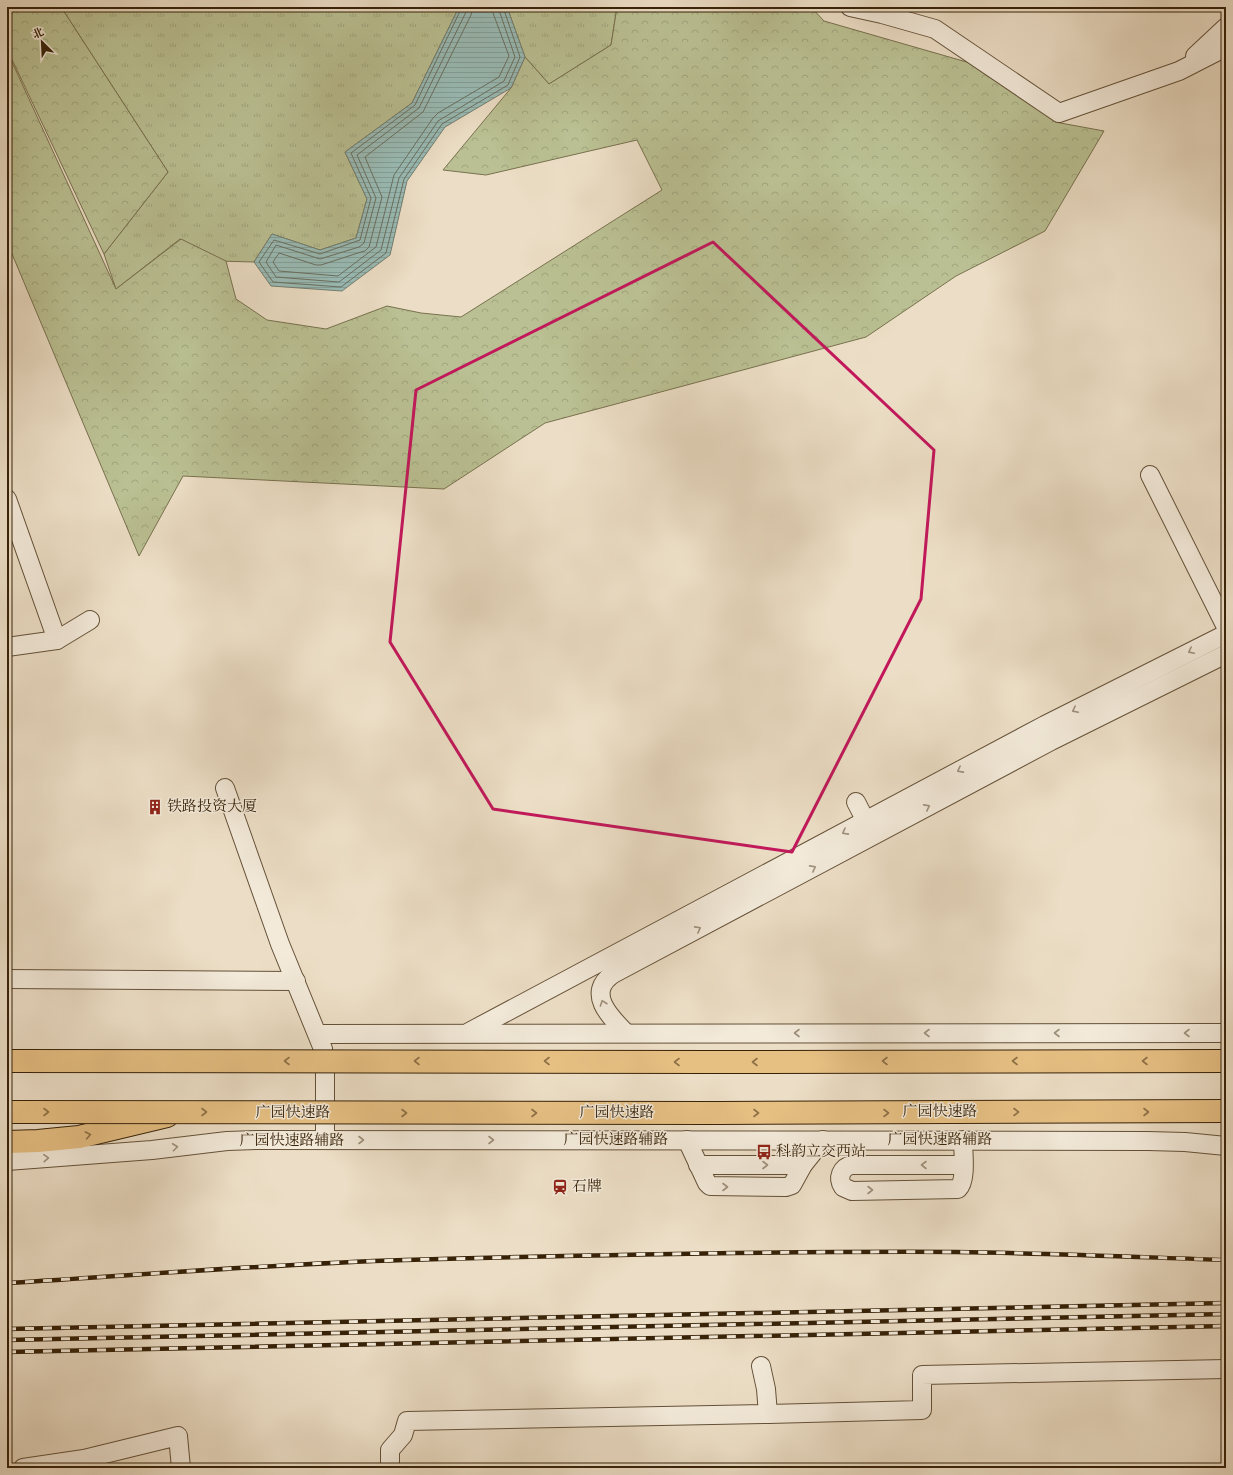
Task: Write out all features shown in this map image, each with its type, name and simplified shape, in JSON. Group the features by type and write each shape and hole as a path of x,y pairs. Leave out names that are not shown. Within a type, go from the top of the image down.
{"highway":[{"path":"7,1061 1226,1061"},
{"name":"广园快速路","path":"7,1112 1226,1112"},
{"path":"7,1142 79,1137 181,1112"}],"street":[{"path":"850,7 886,10 935,28 1059,113 1179,71 1226,47"},
{"path":"1179,71 1226,27"},
{"path":"1150,475 1226,627"},
{"path":"7,499 57,640"},
{"path":"7,647 57,640 90,620"},
{"path":"626,1033 608,1015 600,996 601,988 605,980 610,976 1063,716 1226,634"},
{"path":"466,1034 870,828 1057,738 1226,654"},
{"path":"225,788 280,944 323,1048 325,1064 325,1140"},
{"path":"856,802 870,828"},
{"path":"7,979 296,981"},
{"path":"318,1034 1226,1033"},
{"path":"687,1140 707,1183 713,1187 790,1186 803,1165 823,1140"},
{"path":"963,1140 963,1165 963,1182 962,1186 958,1189 852,1191 844,1187 840,1179 842,1171 852,1165 963,1165"},
{"name":"广园快速路辅路","path":"7,1161 152,1150 231,1141 1170,1141 1226,1146"},
{"path":"761,1366 766,1389 768,1414"},
{"path":"390,1468 390,1450 403,1435 407,1421 922,1410 922,1375 1226,1369"},
{"path":"23,1468 84,1459 178,1436 181,1468"}],"highlighted area":[{"path":"713,242 934,450 921,599 792,852 493,809 390,642 416,390"}],"green space":[{"path":"7,7 61,7 168,172 104,254 7,49"},
{"path":"61,7 459,7 412,103 345,152 367,199 356,238 320,250 272,234 254,262 216,261 180,239 116,289 104,254 168,172"},
{"path":"507,7 617,7 611,45 549,84 525,57"},
{"path":"617,7 811,7 824,21 984,67 1055,122 1104,131 1045,231 956,276 866,337 545,423 444,489 183,476 139,556 7,242 7,51 116,289 181,239 226,261 236,299 267,320 326,329 387,306 421,313 461,317 662,190 637,140 486,175 443,170 511,88 525,57 549,84 611,45"}],"water":[{"path":"459,7 507,7 525,57 511,88 445,127 407,181 390,255 342,291 271,286 254,262 272,234 320,250 356,238 367,199 345,152 412,103"}],"railway":[{"path":"7,1283 355,1262 612,1255 956,1252 1226,1260"},
{"path":"7,1329 1226,1303"},
{"path":"7,1340 1226,1314"},
{"path":"7,1352 1226,1326"}],"place":[{"name":"铁路投资大厦","path":"155,807"},
{"name":"科韵立交西站","path":"764,1152"},
{"name":"石牌","path":"560,1187"}]}
